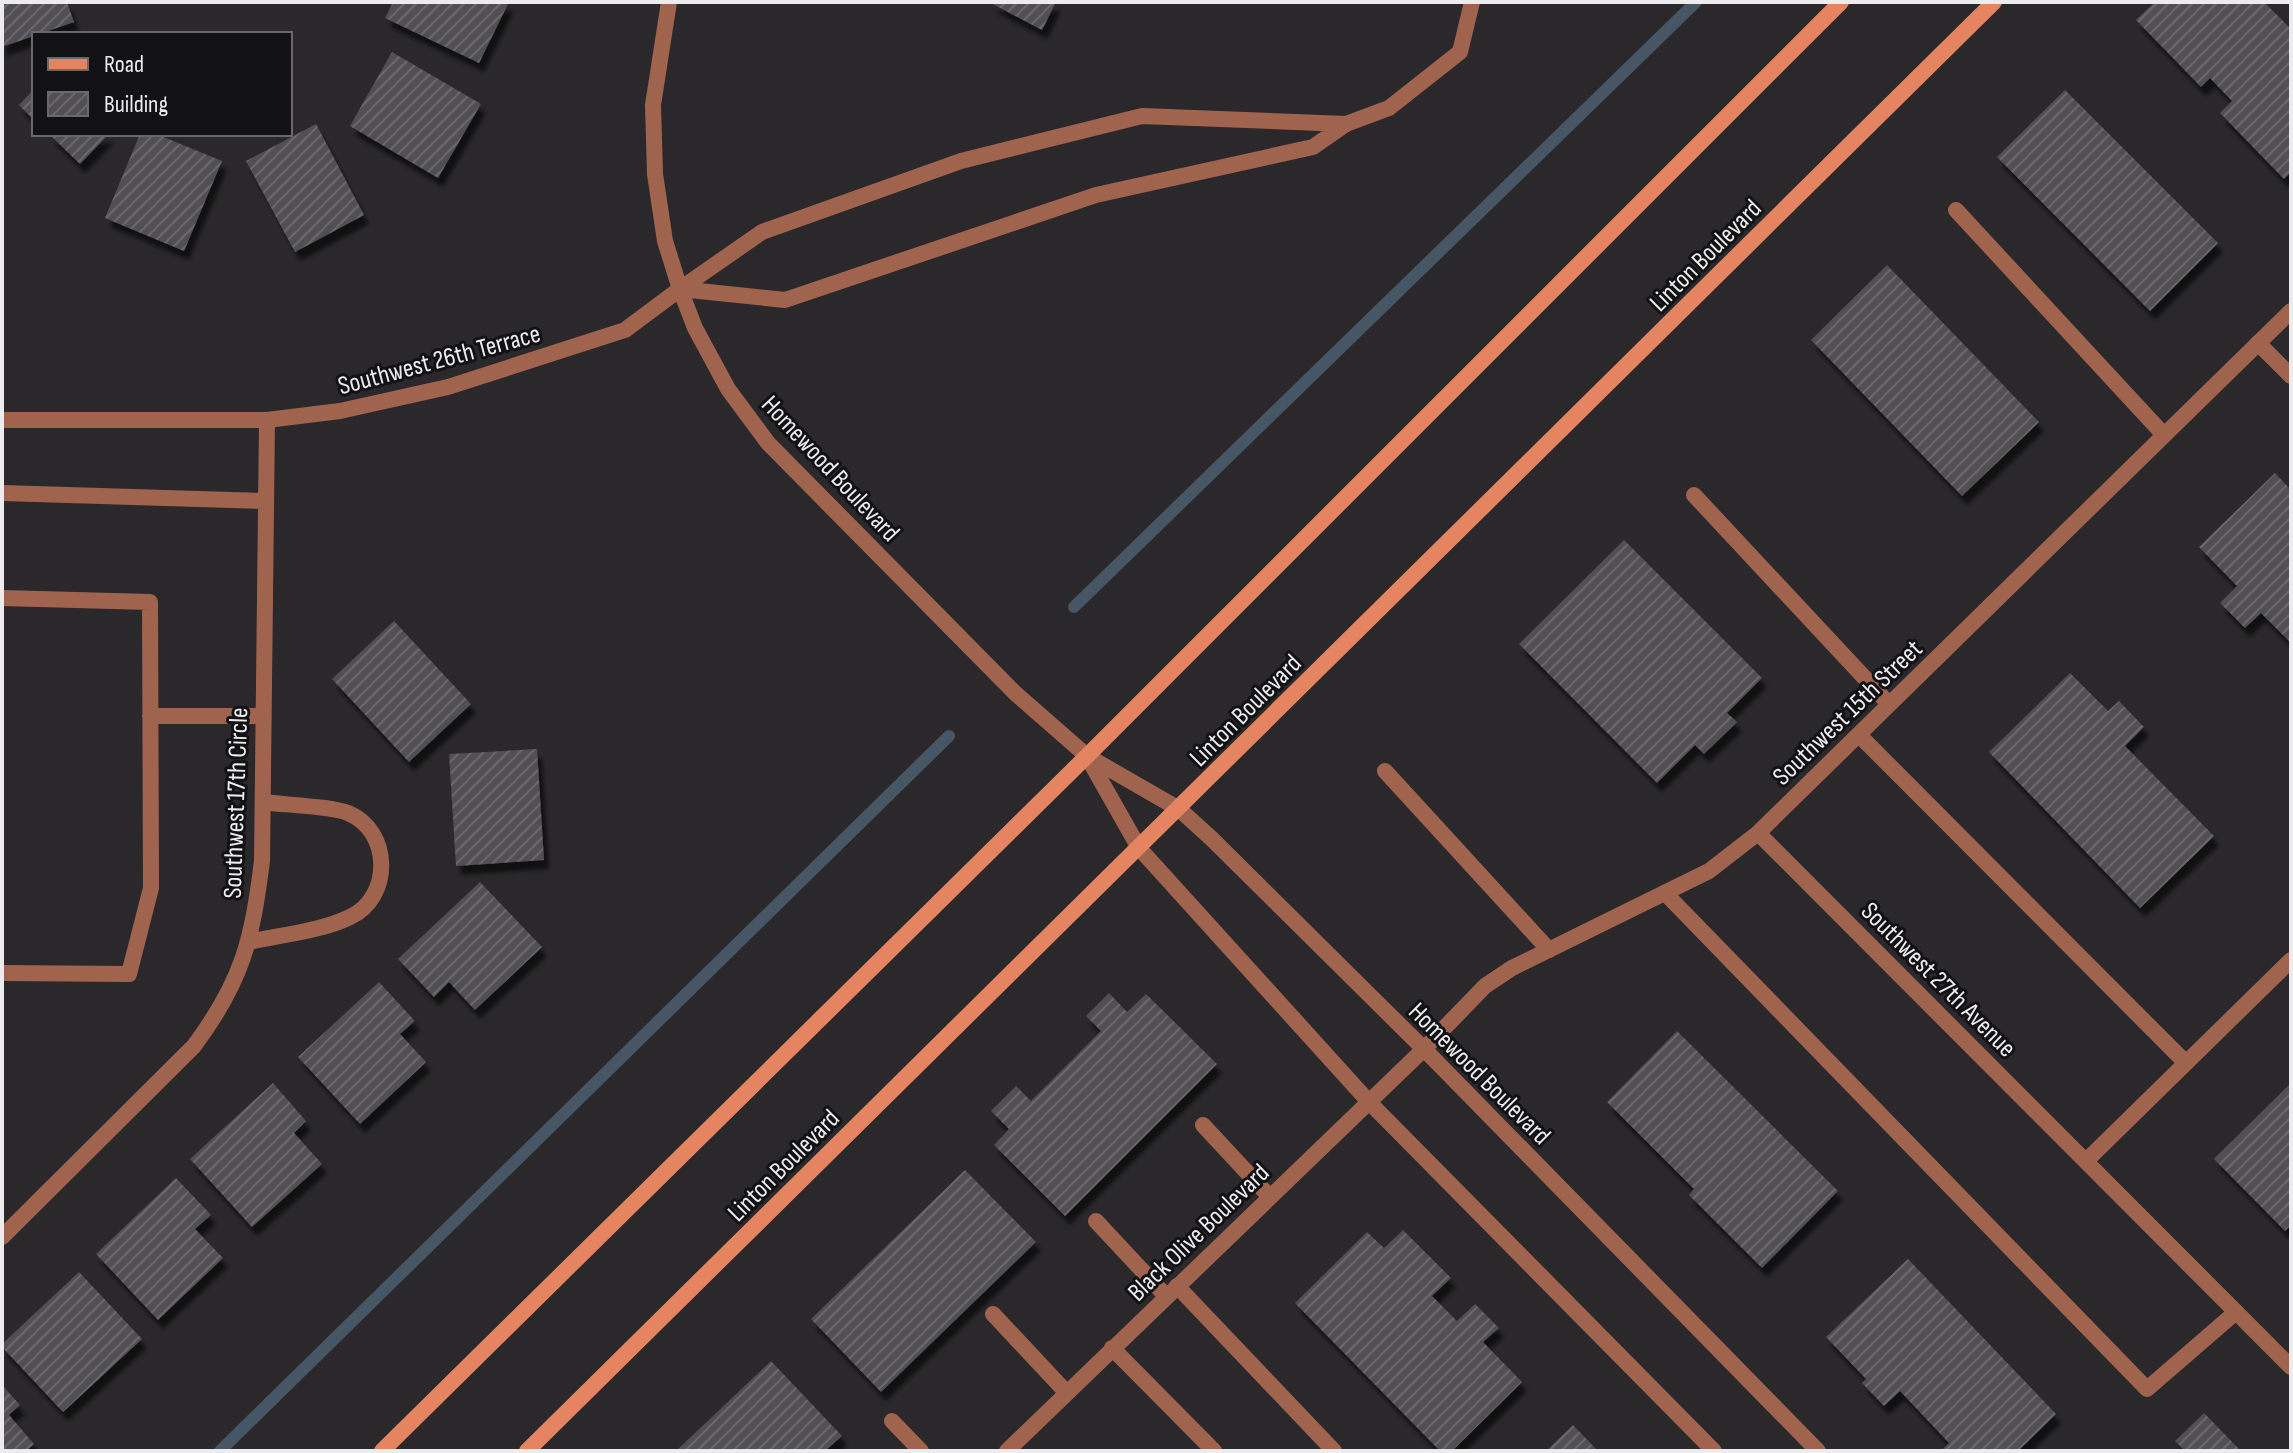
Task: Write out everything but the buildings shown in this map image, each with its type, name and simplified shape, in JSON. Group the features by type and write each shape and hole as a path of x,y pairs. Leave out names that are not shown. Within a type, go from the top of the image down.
{"main road":[{"path":"382,1451 1087,756 1841,2"},
{"name":"Linton Boulevard","path":"527,1451 1994,2"}],"street":[{"name":"Homewood Boulevard","path":"669,2 653,105 655,174 665,241 695,328 728,389 768,443 1015,693 1087,756 1179,809 1424,1049 1818,1451"},
{"path":"680,289 785,300 1096,195 1313,147 1346,124 1389,108 1460,52 1472,2"},
{"name":"Southwest 26th Terrace","path":"2,420 267,420 340,411 448,387 625,330 762,232 961,161 1142,116 1346,124"},
{"path":"1956,210 2164,435"},
{"name":"Southwest 15th Street","path":"1424,1049 1485,986 1512,968 1709,871 1758,833 2291,311"},
{"path":"2258,343 2291,376"},
{"name":"Southwest 17th Circle","path":"2,1237 194,1046 231,989 249,942 254,926 262,861 267,420"},
{"path":"2,493 266,501"},
{"path":"1694,495 1889,704"},
{"path":"2,598 150,602 151,888 129,974 2,973"},
{"path":"150,716 263,716"},
{"path":"1859,735 2186,1063"},
{"name":"Homewood Boulevard","path":"1087,756 1139,848 1369,1102 1714,1451"},
{"path":"1385,771 1549,950"},
{"path":"249,942 352,916 367,905 377,890 382,872 381,854 375,837 363,823 348,813 263,802"},
{"name":"Southwest 27th Avenue","path":"1758,833 2291,1367"},
{"path":"1665,893 2147,1389 2236,1312"},
{"path":"2087,1160 2291,960"},
{"name":"Black Olive Boulevard","path":"1007,1451 1424,1049"},
{"path":"1203,1125 1270,1197"},
{"path":"1096,1221 1334,1451"},
{"path":"993,1314 1066,1392"},
{"path":"1112,1348 1214,1451"},
{"path":"892,1421 921,1451"}],"waterway":[{"path":"1074,607 1696,2"},
{"path":"220,1451 949,736"}]}
